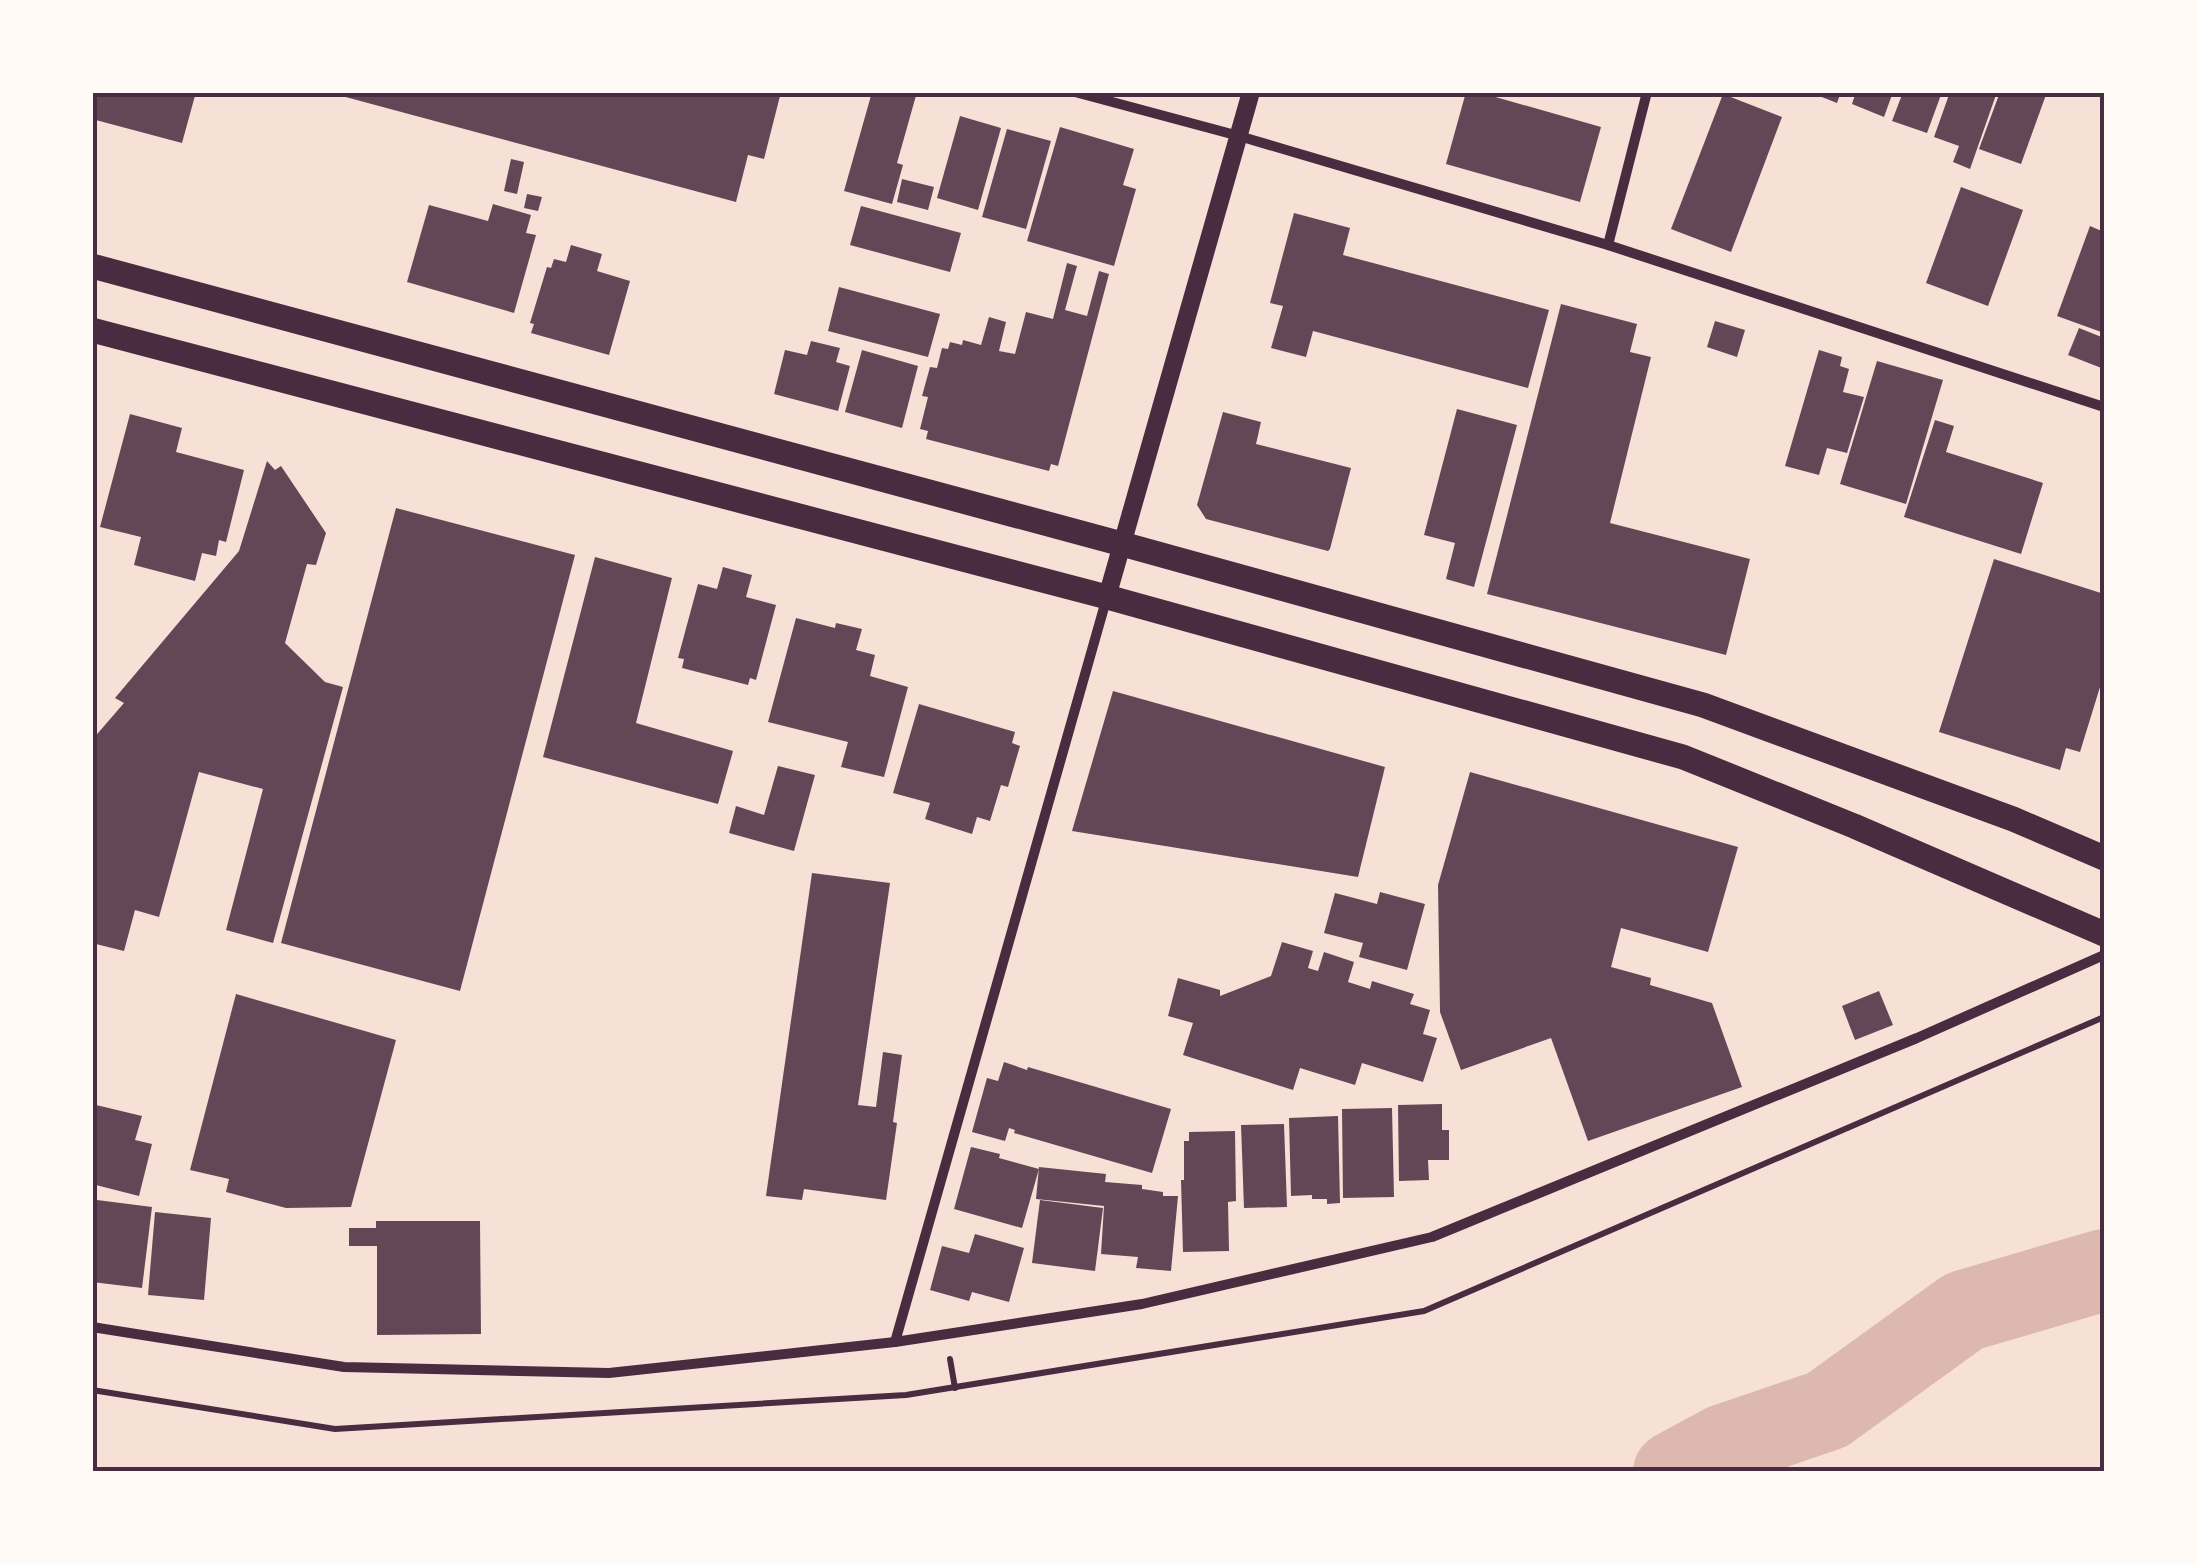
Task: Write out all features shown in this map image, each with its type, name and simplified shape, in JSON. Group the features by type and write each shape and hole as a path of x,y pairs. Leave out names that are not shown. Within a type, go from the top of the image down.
{"main road":[{"path":"92,266 1703,705 2012,819 2104,858"},
{"path":"92,330 1107,598 1683,758 1854,826 2104,934"}],"street":[{"path":"1075,92 1239,136 1608,246 2104,407"},
{"path":"895,1342 1250,92"},
{"path":"1608,246 1647,92"},
{"path":"92,1328 344,1367 609,1373 895,1342 1142,1304 1432,1237 1918,1038 2104,955"}],"building":[{"path":"95,92 196,92 182,143 92,119"},
{"path":"327,92 781,92 764,159 748,155 736,202"},
{"path":"872,92 917,92 897,163 903,165 892,204 844,191"},
{"path":"1466,92 1478,92 1601,127 1580,202 1446,164"},
{"path":"1809,92 1841,92 1837,103"},
{"path":"1856,92 1893,92 1884,117 1852,104"},
{"path":"1903,92 1942,92 1927,133 1892,121"},
{"path":"1950,92 1997,92 1970,169 1953,162 1959,146 1934,137"},
{"path":"2000,92 2047,92 2021,164 1979,149"},
{"path":"1723,94 1782,117 1731,252 1671,229"},
{"path":"960,116 1001,128 978,210 937,198"},
{"path":"1060,127 1134,149 1123,185 1136,189 1114,266 1027,241"},
{"path":"1007,129 1051,141 1026,229 982,217"},
{"path":"511,159 524,162 517,194 504,191"},
{"path":"902,179 934,187 928,210 897,202"},
{"path":"1961,187 2023,210 1988,306 1926,283"},
{"path":"527,194 542,197 538,211 524,208"},
{"path":"493,204 531,215 526,233 536,235 514,313 407,282 429,205 488,221"},
{"path":"861,206 961,233 950,272 850,245"},
{"path":"1294,213 1350,228 1343,255 1549,310 1528,388 1313,331 1306,357 1271,348 1283,306 1270,303"},
{"path":"2090,226 2104,232 2104,333 2057,316"},
{"path":"571,245 602,254 597,271 630,281 609,355 531,333 534,324 530,323 547,267 551,268 554,259 566,262"},
{"path":"1067,263 1077,266 1065,310 1087,316 1099,271 1109,274 1058,466 1051,464 1049,471 926,439 928,431 920,429 928,397 922,396 930,367 937,368 942,348 948,349 950,342 962,345 963,340 981,345 989,317 1006,322 999,351 1015,354 1026,312 1053,319"},
{"path":"839,287 940,314 928,357 828,331"},
{"path":"1561,304 1637,324 1630,352 1651,357 1610,523 1750,559 1726,655 1487,594"},
{"path":"1715,321 1745,330 1737,357 1707,347"},
{"path":"2079,328 2104,338 2104,369 2068,355"},
{"path":"811,341 840,348 836,362 850,366 838,411 774,394 785,350 807,355"},
{"path":"862,350 918,366 902,428 845,412"},
{"path":"1819,350 1842,357 1840,366 1849,369 1843,392 1864,397 1847,453 1827,448 1819,475 1785,466"},
{"path":"1877,361 1943,380 1906,504 1840,484"},
{"path":"1457,409 1517,425 1474,587 1446,579 1455,543 1424,535"},
{"path":"1223,412 1261,422 1256,444 1351,468 1328,551 1206,519 1197,505"},
{"path":"130,414 182,428 176,452 244,470 226,542 219,540 216,556 202,553 195,581 134,565 141,537 100,527"},
{"path":"1935,420 1954,426 1946,452 2043,483 2021,554 1904,517"},
{"path":"267,461 275,470 281,466 326,533 316,565 307,564 285,643 325,682 343,687 273,943 226,930 263,789 199,772 159,917 135,910 124,951 92,943 92,740 124,703 115,698 239,551"},
{"path":"396,508 575,555 460,991 281,943"},
{"path":"595,557 672,578 636,723 733,751 718,804 543,757"},
{"path":"1994,559 2104,594 2104,674 2080,752 2066,748 2060,770 1939,732"},
{"path":"723,567 752,575 746,597 776,605 756,680 750,678 748,685 682,668 684,659 678,658 698,584 717,589"},
{"path":"796,618 835,628 836,623 862,629 856,650 875,655 870,676 908,687 884,777 841,767 848,742 768,722"},
{"path":"1113,691 1385,767 1358,877 1072,831"},
{"path":"919,704 1015,732 1012,743 1020,746 1008,787 1001,785 990,821 977,817 972,834 925,819 930,803 893,793"},
{"path":"778,766 815,775 794,851 729,833 736,806 764,815"},
{"path":"1470,772 1738,847 1708,952 1621,928 1611,967 1651,978 1650,985 1712,1003 1742,1087 1588,1141 1551,1038 1461,1070 1440,1012 1438,885"},
{"path":"812,873 890,883 858,1105 876,1107 883,1052 902,1055 886,1200 804,1189 802,1200 766,1196"},
{"path":"1380,892 1425,904 1407,970 1359,957 1363,943 1324,933 1335,893 1377,904"},
{"path":"1282,942 1313,951 1308,968 1318,971 1324,952 1354,962 1348,982 1370,989 1372,981 1414,994 1410,1004 1430,1010 1423,1034 1437,1038 1423,1082 1362,1063 1355,1085 1300,1068 1293,1090 1183,1055 1193,1023 1168,1016 1178,978 1220,990 1220,996 1271,976"},
{"path":"1879,991 1893,1025 1855,1040 1842,1006"},
{"path":"236,994 396,1040 351,1207 286,1208 226,1192 229,1179 190,1170"},
{"path":"1004,1062 1171,1109 1152,1173 1014,1133 1009,1128 1005,1141 972,1132 987,1078 998,1081"},
{"path":"92,1104 142,1116 135,1140 152,1144 139,1196 92,1184"},
{"path":"1442,1104 1442,1130 1449,1130 1449,1160 1428,1160 1429,1180 1399,1181 1398,1105"},
{"path":"1392,1108 1394,1197 1343,1198 1342,1109"},
{"path":"1338,1116 1340,1203 1327,1204 1327,1199 1312,1199 1312,1195 1291,1196 1289,1118"},
{"path":"1284,1124 1287,1207 1244,1208 1241,1125"},
{"path":"1235,1131 1236,1201 1228,1202 1229,1251 1183,1252 1184,1141 1189,1141 1189,1132"},
{"path":"971,1147 1039,1169 1022,1228 954,1209"},
{"path":"1039,1167 1106,1174 1105,1182 1142,1185 1142,1189 1163,1192 1163,1196 1178,1196 1171,1271 1136,1268 1138,1257 1101,1254 1104,1206 1036,1199"},
{"path":"97,1200 152,1207 142,1288 92,1282 92,1232"},
{"path":"1040,1200 1103,1208 1095,1271 1032,1263"},
{"path":"155,1212 211,1218 204,1300 148,1295"},
{"path":"376,1221 480,1221 481,1334 377,1335 377,1246 349,1246 349,1228 376,1228"},
{"path":"975,1234 1024,1248 1009,1302 972,1292 969,1301 930,1290 942,1246 969,1253"}],"waterway":[{"path":"1674,1472 1724,1445 1827,1410 1964,1311 2104,1270"}]}
